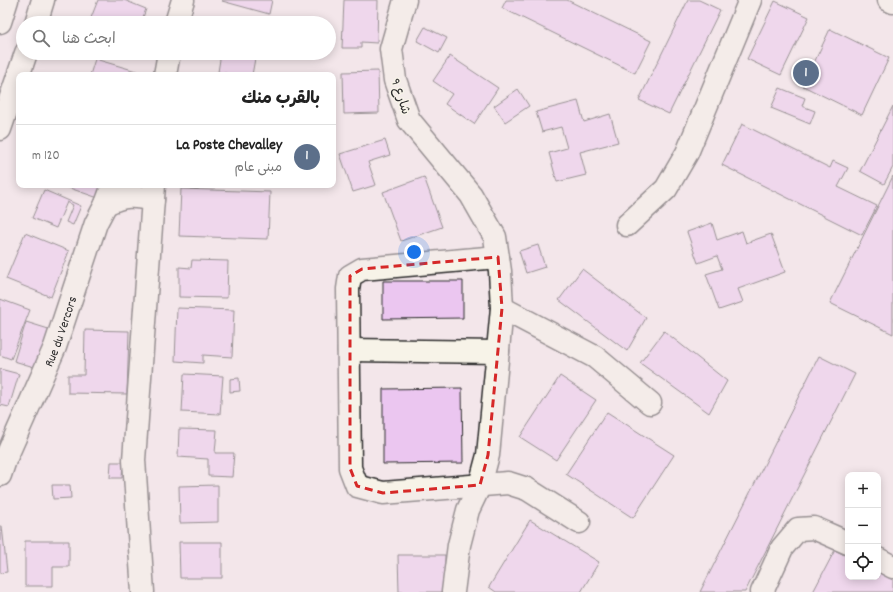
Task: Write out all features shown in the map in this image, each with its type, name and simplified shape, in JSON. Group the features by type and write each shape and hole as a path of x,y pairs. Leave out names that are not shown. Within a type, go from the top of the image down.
{"street":[{"path":"0,22 7,0"},
{"path":"38,16 43,0"},
{"path":"178,16 183,0"},
{"name":"شارع 9","path":"405,0 391,49 395,80 409,120 471,196 495,236 498,257 502,308 488,455 480,486 468,510 459,545 453,592"},
{"path":"626,225 666,189 687,153 750,0"},
{"path":"889,0 893,2"},
{"path":"20,72 24,60"},
{"path":"166,72 168,60"},
{"path":"0,129 16,82"},
{"path":"110,194 117,198 153,192 134,460 143,592"},
{"name":"Rue du Vercors","path":"0,475 5,460 55,347 96,223 110,194"},
{"path":"498,257 362,269 350,276 348,289 350,468 357,486 382,493 508,483 527,489 579,522"},
{"path":"502,308 595,356 650,404"},
{"path":"349,350 498,352"},
{"path":"762,592 782,548 798,529 814,528 845,542"},
{"path":"881,561 893,567"}],"highlighted area":[{"path":"498,257 502,308 488,455 480,485 383,493 357,486 350,468 350,276 362,269"}],"building":[{"path":"98,0 124,0 146,9 144,16 92,16"},
{"path":"272,0 269,14 222,1"},
{"path":"344,0 378,0 377,43 361,42 361,48 342,48"},
{"path":"506,0 567,0 651,41 635,73 502,8"},
{"path":"688,0 699,0 720,10 669,114 639,100"},
{"path":"775,1 809,17 781,75 747,59"},
{"path":"425,27 447,38 439,53 417,41"},
{"path":"830,29 889,58 862,115 803,86"},
{"path":"450,56 498,88 474,124 445,104 452,94 433,81"},
{"path":"95,60 98,60 140,72 91,72"},
{"path":"220,60 255,60 253,72 218,72"},
{"path":"378,71 379,113 344,114 343,72"},
{"path":"780,88 805,98 802,106 815,111 810,124 771,108"},
{"path":"518,89 529,106 505,122 494,106"},
{"path":"578,101 584,122 610,114 618,142 580,152 586,175 557,182 549,153 567,148 561,127 542,132 536,112"},
{"path":"893,106 893,167 884,184 860,171"},
{"path":"742,124 830,168 833,161 848,168 838,187 877,206 862,235 722,165"},
{"path":"385,140 390,155 368,162 376,185 353,192 340,154"},
{"path":"893,176 893,334 830,303"},
{"path":"424,177 442,227 401,241 383,192"},
{"path":"70,188 104,188 101,199"},
{"path":"181,189 270,192 268,239 179,236"},
{"path":"44,190 81,206 73,225 66,222 73,205 67,202 56,228 32,218"},
{"path":"712,223 717,240 742,231 746,243 771,234 785,272 738,289 743,302 719,310 706,274 722,269 717,256 698,263 687,232"},
{"path":"25,233 69,251 51,297 6,279"},
{"path":"538,245 545,267 526,273 519,251"},
{"path":"192,260 228,261 227,298 179,297 179,267 191,268"},
{"path":"582,269 646,318 627,351 559,300"},
{"path":"383,281 463,281 463,318 383,319"},
{"path":"0,299 30,310 11,359 0,355"},
{"path":"177,308 234,310 232,357 203,355 203,363 175,361"},
{"path":"26,322 55,331 44,370 14,361"},
{"path":"85,330 129,331 127,394 68,393 68,375 84,375"},
{"path":"664,331 727,381 709,413 640,363"},
{"path":"819,356 855,374 745,592 700,592"},
{"path":"0,369 19,374 9,407 0,405"},
{"path":"184,374 223,376 220,414 182,412"},
{"path":"560,376 596,400 556,460 520,437"},
{"path":"239,378 240,391 230,392 230,379"},
{"path":"462,388 463,463 383,464 383,389"},
{"path":"607,412 674,455 633,518 566,474"},
{"path":"179,429 217,430 215,453 234,453 232,477 208,476 208,459 178,457"},
{"path":"111,462 123,462 122,478 110,478"},
{"path":"52,485 70,485 71,498 53,499"},
{"path":"218,485 218,522 180,523 179,486"},
{"path":"530,520 599,562 581,592 496,592 489,587"},
{"path":"0,526 2,526 7,572 0,573"},
{"path":"25,541 69,541 69,567 53,567 53,586 25,586"},
{"path":"179,542 222,542 222,578 180,578"},
{"path":"835,550 845,555 845,580 881,580 881,574 893,580 893,592 813,592"},
{"path":"398,555 445,555 445,592 399,592"}],"place":[{"name":"La Poste Chevalley","path":"806,73"}]}
